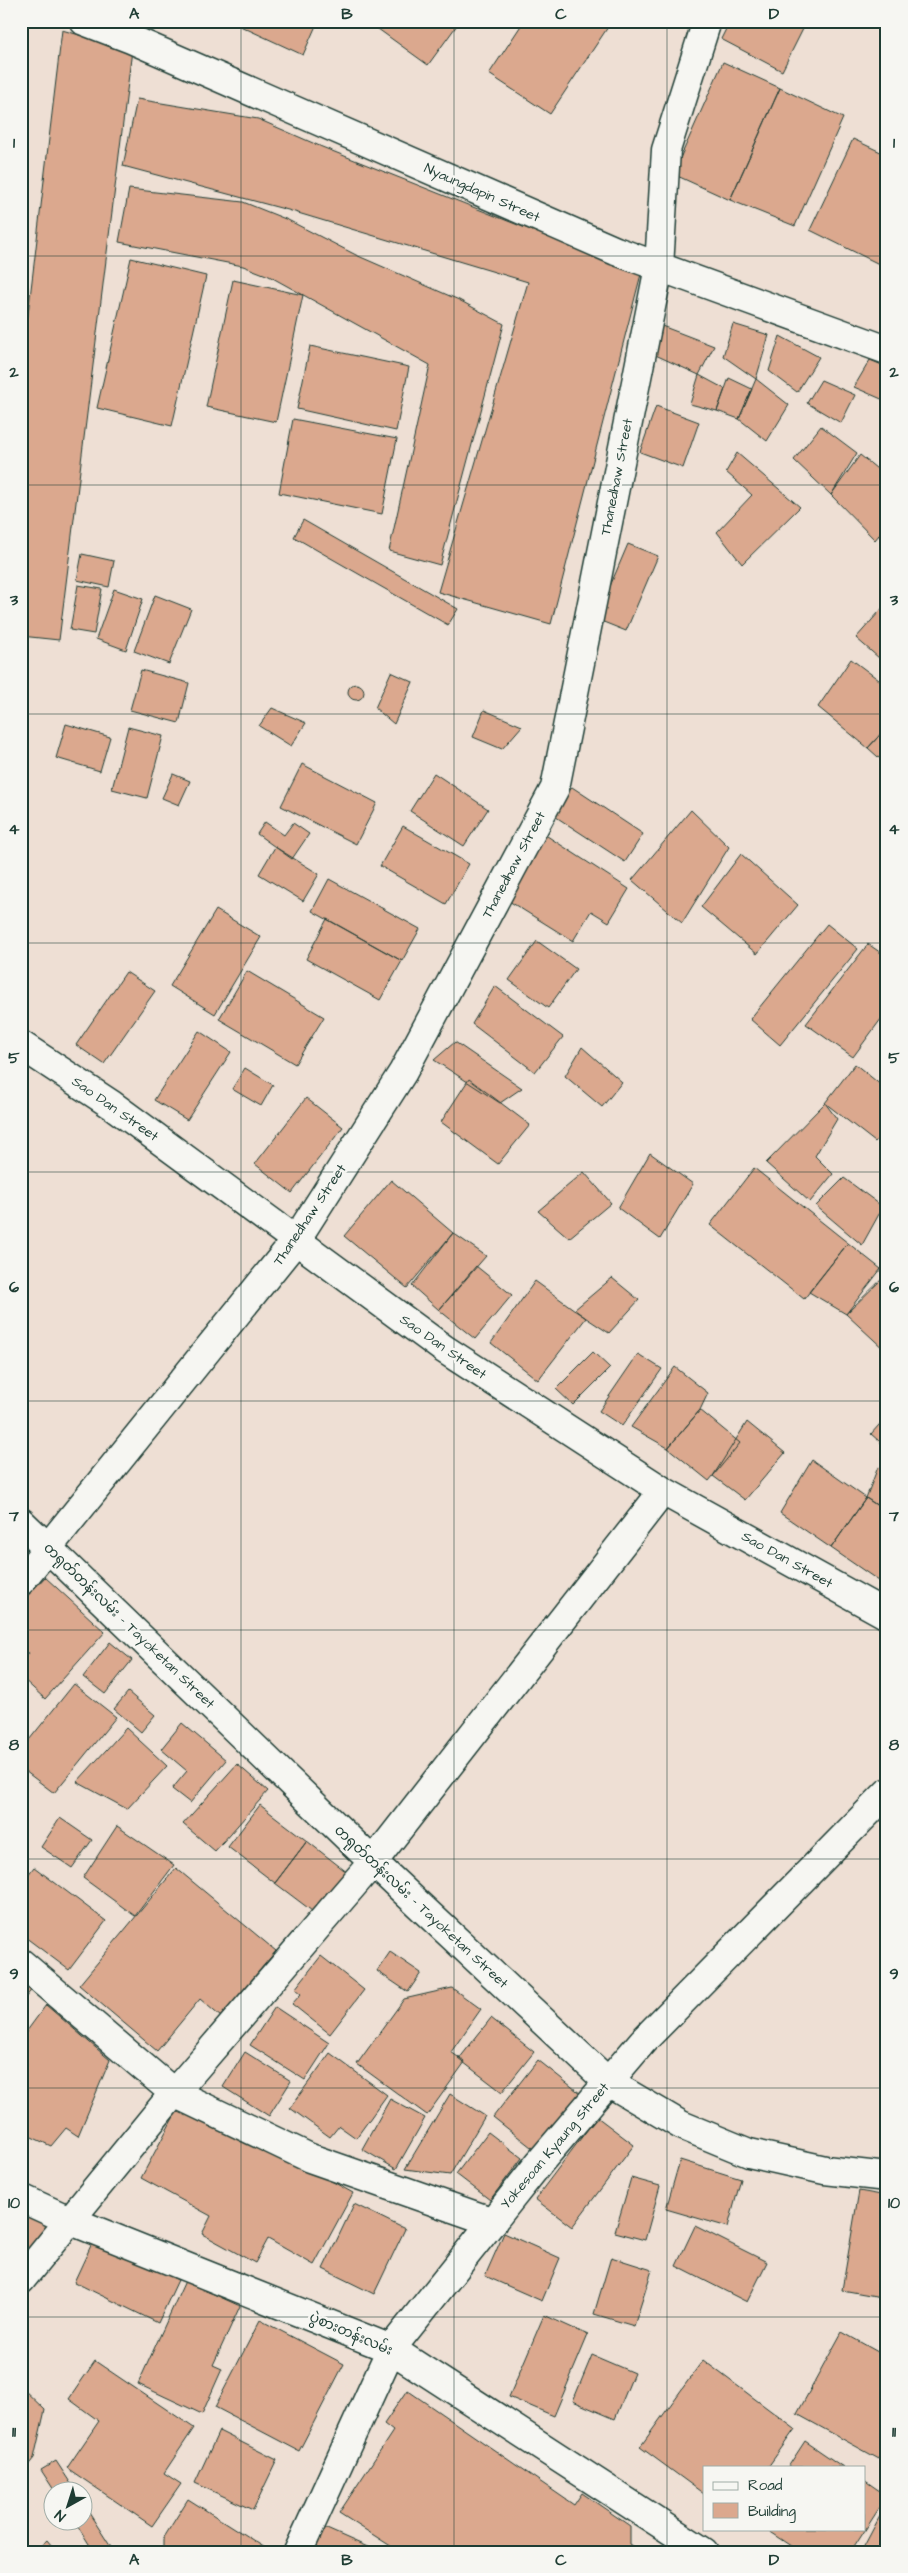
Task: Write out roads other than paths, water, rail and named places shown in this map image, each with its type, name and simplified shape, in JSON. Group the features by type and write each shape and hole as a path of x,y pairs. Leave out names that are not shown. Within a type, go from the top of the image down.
{"street":[{"name":"Nyaungdapin Street","path":"84,21 140,42 616,251 887,350"},
{"name":"Thanedhaw Street","path":"21,1581 49,1549 296,1240 403,1072 554,788 660,267 666,150 707,21"},
{"name":"Sao Dan Street","path":"21,1045 112,1106 444,1349 663,1491 887,1615"},
{"path":"21,2280 174,2093 372,1862 663,1491"},
{"name":"တရုတ်တန်းလမ်း - Tayoketan Street","path":"21,1522 372,1862 608,2082 681,2125 749,2153 825,2170 887,2177"},
{"name":"Yokesoan Kyaung Street","path":"298,2552 391,2349 492,2222 650,2034 887,1793"},
{"path":"21,1963 174,2093 310,2158 492,2222"},
{"name":"ပွဲစားတန်းလမ်း","path":"21,2198 69,2220 391,2349 704,2552"}]}
